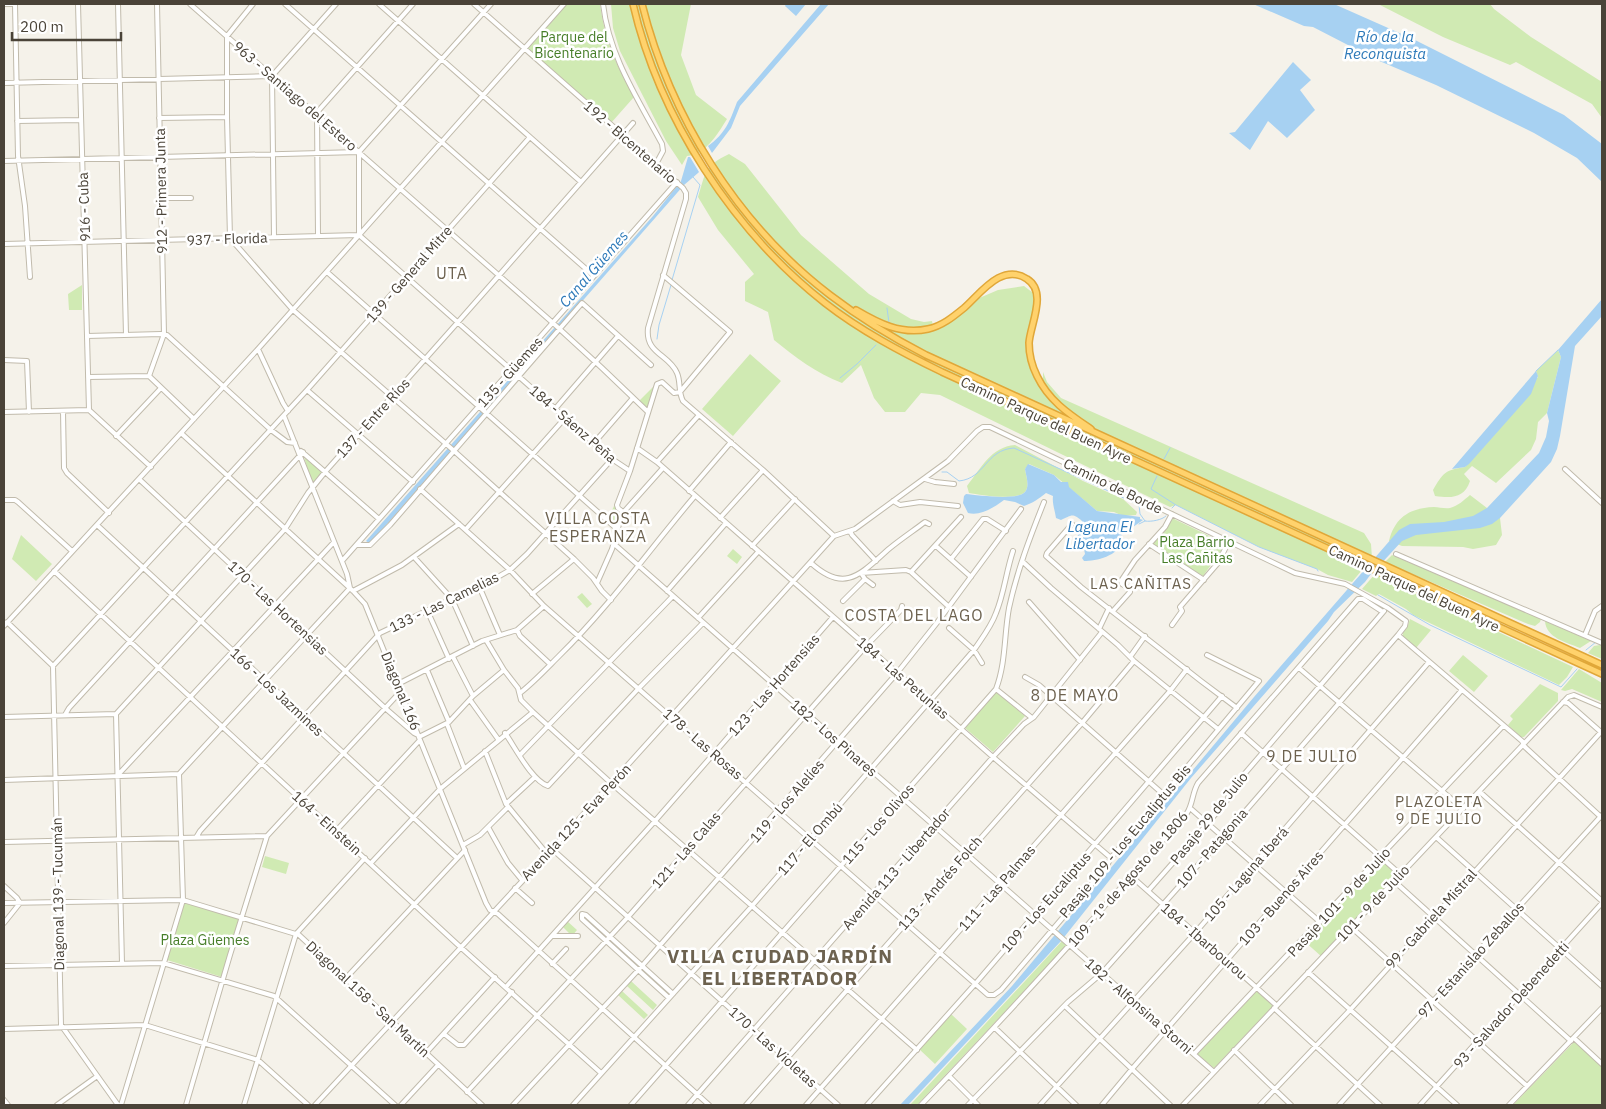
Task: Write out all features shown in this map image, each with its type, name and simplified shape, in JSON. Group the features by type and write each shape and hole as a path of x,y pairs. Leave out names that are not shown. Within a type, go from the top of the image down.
{"highway":[{"name":"Camino Parque del Buen Ayre","path":"633,4 644,44 665,97 682,131 717,188 745,225 772,255 825,303 889,345 942,372 1113,452 1602,674"},
{"name":"Camino Parque del Buen Ayre","path":"642,4 653,42 673,92 712,164 762,231 818,285 867,321 907,345 1106,438 1602,664"},
{"path":"818,285 861,313 884,325 898,329 914,330 929,329 947,321 1000,277 1010,274 1027,278 1033,284 1037,296 1029,344 1032,363 1038,378 1058,406 1106,438"},
{"path":"1580,664 1602,679"}],"street":[{"path":"4,4 14,4 18,160 25,206 30,277"},
{"name":"916 - Cuba","path":"78,4 89,410"},
{"path":"118,4 126,335"},
{"name":"912 - Primera Junta","path":"149,376 166,335 157,4"},
{"name":"963 - Santiago del Estero","path":"190,4 554,324 648,412"},
{"path":"253,4 227,36 226,77 230,238 293,310 546,533 574,559 611,600"},
{"path":"285,4 594,276"},
{"path":"274,237 272,76 336,4"},
{"path":"379,4 581,182"},
{"path":"318,236 316,153 317,115 319,110 413,4"},
{"name":"192 - Bicentenario","path":"474,4 683,188 686,193 686,199 649,322 648,336 653,348 677,373 680,392"},
{"path":"359,235 359,152 491,4"},
{"path":"53,666 5,624 223,388 564,4"},
{"path":"603,4 613,49 662,144 662,154 656,164"},
{"path":"4,83 272,76"},
{"path":"159,118 227,117"},
{"path":"17,121 81,120"},
{"name":"137 - Entre Ríos","path":"116,714 285,529 312,487 633,123"},
{"name":"139 - General Mitre","path":"53,666 284,416 530,137"},
{"path":"4,161 359,152"},
{"name":"135 - Güemes","path":"342,561 480,407 516,373 594,276 677,183"},
{"path":"161,198 191,198"},
{"name":"937 - Florida","path":"4,244 359,235"},
{"name":"184 - Sáenz Peña","path":"359,235 565,418 612,459 630,472"},
{"path":"327,272 532,455 617,528"},
{"path":"624,512 617,506 630,472 657,384 663,383 674,393 680,392 730,332 663,275"},
{"path":"357,545 370,544 486,413 516,373 582,303 651,365"},
{"path":"87,336 166,335 271,430 287,442 295,443"},
{"path":"555,409 618,336"},
{"path":"258,349 288,411"},
{"path":"4,360 27,360 29,412"},
{"path":"88,377 149,376 194,419"},
{"path":"116,436 161,388"},
{"path":"307,390 413,482"},
{"path":"680,392 681,398 699,415 763,470 834,536"},
{"path":"594,443 633,398"},
{"path":"4,412 89,410 150,467"},
{"path":"63,411 64,468 109,513"},
{"path":"657,462 699,415"},
{"name":"Diagonal 166","path":"284,416 297,449 302,454 312,487 352,590 367,607 486,903 493,912"},
{"path":"466,529 565,418"},
{"name":"Camino de Borde","path":"834,536 850,531 925,479 952,458 977,431 983,427 990,427 1299,575 1349,586 1403,618 1406,621 1405,626"},
{"path":"181,433 352,590"},
{"path":"689,491 731,442"},
{"name":"184 - Las Petunias","path":"637,448 657,462 832,617 1111,858"},
{"path":"65,715 69,708 130,640 302,454 379,519"},
{"name":"133 - Las Camelias","path":"197,836 200,830 382,632 510,570 612,459"},
{"path":"597,583 624,512 663,468"},
{"path":"1565,469 1602,503"},
{"path":"720,518 763,470"},
{"name":"170 - Las Hortensias","path":"139,479 385,708 419,737"},
{"path":"925,479 954,484"},
{"name":"178 - Las Rosas","path":"420,489 510,570 544,606 672,716 988,995"},
{"path":"520,693 579,636 611,600 694,496"},
{"path":"752,546 795,499"},
{"path":"4,500 15,500 18,502 72,552"},
{"path":"893,501 900,505 920,502 958,506"},
{"name":"115 - Los Olivos","path":"631,1105 996,689 1003,656 1009,609 1022,561 1044,502"},
{"name":"119 - Los Alelíes","path":"513,1105 642,966 897,673 949,607 1021,508"},
{"path":"1113,611 1130,592 1130,589 1122,584 1121,581 1132,564 1165,527 1172,514"},
{"path":"911,572 962,517"},
{"path":"951,559 983,519 1006,531"},
{"path":"861,573 925,522 929,524"},
{"path":"4,780 179,774 352,590 402,565 460,524"},
{"path":"667,590 726,524"},
{"path":"1072,524 1047,552 1046,556 1081,587 1237,708"},
{"name":"166 - Los Jazmines","path":"97,525 457,858"},
{"path":"850,531 876,560"},
{"name":"Avenida 125 - Eva Perón","path":"315,1105 552,849 794,583 834,536"},
{"path":"1172,625 1182,611 1180,607 1222,557 1229,541"},
{"path":"117,776 334,542"},
{"name":"182 - Los Pinares","path":"613,544 1065,940"},
{"path":"1150,544 1204,580"},
{"path":"936,546 971,577"},
{"name":"117 - El Ombú","path":"573,1105 752,906 974,650 990,627 996,613 1013,551"},
{"path":"698,618 758,552"},
{"path":"1396,554 1602,642"},
{"path":"414,557 452,599 473,646"},
{"path":"532,594 574,559"},
{"path":"1022,561 1050,588 1132,659 1218,729"},
{"path":"811,563 826,575 839,579 861,573 906,570 911,572 949,607"},
{"name":"164 - Einstein","path":"54,571 300,799 602,1073"},
{"path":"861,573 873,585"},
{"path":"843,601 865,579"},
{"path":"479,586 500,635"},
{"path":"520,755 673,596"},
{"name":"109 - 1° de Agosto de 1806","path":"921,1105 995,1028 1190,808 1194,790 1198,783 1359,598 1383,612"},
{"path":"1029,602 1080,660"},
{"path":"398,684 486,640 518,630 544,606"},
{"name":"121 - Las Calas","path":"467,1092 628,917 866,646 901,610 902,606"},
{"path":"1585,635 1595,611 1602,606"},
{"name":"Avenida 113 - Libertador","path":"688,1105 993,757 1052,696 1100,631 1109,608"},
{"name":"Pasaje 29 de Julio","path":"1148,891 1228,799 1229,792 1388,608"},
{"path":"427,610 451,658 474,696"},
{"name":"123 - Las Hortensias","path":"506,987 596,888 832,617"},
{"path":"506,733 535,777 546,787 703,623"},
{"name":"107 - Patagonia","path":"968,1105 1064,1006 1102,973 1223,837 1405,626"},
{"path":"949,628 974,650 982,663"},
{"path":"518,630 520,636 550,664"},
{"path":"1398,635 1522,741 1558,778 1602,816"},
{"name":"113 - Andrés Folch","path":"746,1105 1082,723 1132,659 1145,636"},
{"path":"486,640 520,693 521,700 533,712 611,783 917,1050"},
{"name":"Pasaje 109 - Los Eucaliptus Bis","path":"988,995 994,995 1002,990 1106,867 1111,858 1163,794 1259,681 1207,654"},
{"name":"105 - Laguna Iberá","path":"1040,1105 1195,933 1429,662"},
{"name":"Diagonal 139 - Tucumán","path":"53,666 62,1027"},
{"path":"1299,668 1463,809"},
{"name":"111 - Las Palmas","path":"806,1105 1061,816 1187,669"},
{"path":"427,670 464,768"},
{"path":"336,831 419,737 448,723 474,696 504,670"},
{"path":"1025,676 1052,696 1163,794"},
{"path":"996,689 1032,718"},
{"name":"103 - Buenos Aires","path":"1102,1105 1462,690"},
{"path":"186,1105 267,836 401,692"},
{"path":"1601,733 1568,703 1564,702 1574,695 1602,707"},
{"name":"109 - Los Eucaliptus","path":"867,1105 976,983 1222,696"},
{"path":"470,700 498,739"},
{"name":"101 - 9 de Julio","path":"1183,1105 1564,702"},
{"path":"371,863 440,788 533,712"},
{"path":"4,717 116,714 122,963"},
{"name":"Pasaje 101 - 9 de Julio","path":"1194,1054 1503,726"},
{"path":"1241,733 1400,874"},
{"name":"99 - Gabriela Mistral","path":"1260,1105 1350,1010 1516,824 1601,733"},
{"path":"485,751 507,806 547,854"},
{"path":"120,1105 182,900 179,774"},
{"path":"464,845 488,827 535,777"},
{"path":"1480,792 1602,902"},
{"path":"1190,808 1320,922"},
{"name":"97 - Estanislao Zeballos","path":"1339,1105 1602,816"},
{"path":"488,827 508,863 522,880"},
{"path":"4,842 197,836 267,836"},
{"path":"1436,837 1602,986"},
{"name":"170 - Las Violetas","path":"552,849 838,1105"},
{"path":"346,978 465,850"},
{"path":"244,1105 296,934 366,858"},
{"name":"184 - Ibarbourou","path":"1131,876 1257,988 1315,1047 1380,1105"},
{"path":"1394,881 1519,996 1602,1064"},
{"path":"4,886 20,903 4,924"},
{"path":"515,888 532,903"},
{"name":"Diagonal 158 - San Martín","path":"4,903 182,900 301,936 482,1105"},
{"name":"93 - Salvador Debenedetti","path":"1420,1105 1602,902"},
{"path":"493,912 498,914 708,1105"},
{"path":"669,998 582,919 582,914 586,915 673,994"},
{"path":"1351,926 1527,1086"},
{"path":"552,936 578,936"},
{"name":"182 - Alfonsina Storni","path":"1065,940 1214,1072"},
{"path":"552,964 566,949"},
{"path":"4,966 163,963 277,997 395,1105"},
{"path":"1308,972 1457,1105"},
{"path":"426,1053 495,976"},
{"path":"444,1034 458,1045 464,1045 512,992"},
{"path":"1064,1006 1170,1105"},
{"path":"1509,1105 1602,1008"},
{"path":"4,1029 145,1025 258,1060 308,1105"},
{"path":"62,1027 96,1077 120,1105"},
{"path":"995,1028 1076,1105"},
{"path":"1234,1050 1291,1105"},
{"path":"401,1105 438,1065"},
{"path":"948,1076 978,1105"},
{"path":"57,1105 96,1077"},
{"path":"4,1100 8,1105"}],"green space":[{"name":"Parque del Bicentenario","path":"565,4 600,4 612,52 634,97 611,123 527,48"},
{"path":"611,4 691,4 681,55 696,95 727,119 710,143 700,152 687,156 682,165 666,141 620,51 613,28"},
{"path":"1378,4 1490,4 1531,37 1602,82 1602,118 1592,104 1516,62 1510,65 1443,37"},
{"path":"729,154 745,164 801,235 869,294 911,319 924,322 932,321 933,327 970,302 998,290 1024,286 1037,296 1030,335 1031,358 1043,386 1043,372 1047,382 1061,398 1364,533 1371,544 1372,558 1352,582 1328,575 1259,547 1176,505 1170,507 940,395 921,393 905,412 885,412 874,398 861,365 842,383 815,369 774,340 768,312 745,301 745,282 754,274 718,230 698,197 710,166"},
{"path":"82,285 82,310 69,310 68,294"},
{"path":"1558,350 1561,357 1547,413 1538,422 1536,439 1531,450 1496,483 1472,466 1464,474 1470,481 1461,494 1452,497 1435,496 1433,490 1442,476 1453,469 1465,467 1538,377 1536,371"},
{"path":"750,354 781,381 733,436 702,409"},
{"path":"654,386 647,410 639,401"},
{"path":"1015,445 1083,481 1123,499 1137,512 1136,515 1123,516 1114,512 1097,511 1054,475 1029,464 1025,469 1027,487 1021,495 998,497 969,493 967,486 987,460 999,450"},
{"path":"304,457 323,472 312,484"},
{"path":"1470,495 1500,518 1502,535 1496,545 1473,549 1463,547 1402,546 1389,541 1395,526 1405,515 1418,509 1450,508"},
{"path":"614,506 622,511 615,526 608,519"},
{"name":"Plaza Barrio Las Cañitas","path":"1172,518 1226,544 1203,576 1151,544 1164,531"},
{"path":"21,535 52,564 36,581 12,559"},
{"path":"733,549 742,557 737,564 727,556"},
{"path":"1392,555 1541,619 1540,622 1535,626 1528,624 1385,562"},
{"path":"1375,574 1573,667 1559,685 1413,615 1379,594 1376,596 1362,589"},
{"path":"582,593 592,604 587,608 577,597"},
{"path":"1410,619 1431,630 1416,648 1403,636 1403,632 1407,628"},
{"path":"1545,621 1591,641 1580,648 1558,639 1549,632"},
{"path":"1594,646 1602,646 1602,659 1588,653"},
{"path":"1463,655 1488,676 1474,692 1449,671"},
{"path":"1579,669 1602,683 1602,702 1572,689 1561,690"},
{"path":"1540,684 1558,693 1558,701 1524,737 1521,737 1508,725 1513,719 1510,716"},
{"path":"996,692 1025,716 993,752 965,728"},
{"path":"265,856 289,863 286,874 262,867"},
{"path":"1381,857 1400,874 1322,957 1303,940"},
{"name":"Plaza Güemes","path":"185,902 243,919 225,978 167,960"},
{"path":"567,921 577,930 572,936 563,927"},
{"path":"1062,941 1066,944 1066,947 917,1105 910,1105"},
{"path":"631,981 657,1005 653,1010 627,986"},
{"path":"622,991 648,1015 644,1019 618,995"},
{"path":"1257,991 1273,1006 1214,1068 1197,1054"},
{"path":"951,1014 967,1029 935,1064 919,1049"},
{"path":"1574,1042 1602,1066 1602,1105 1513,1105"}],"water":[{"path":"786,4 806,4 796,16 785,6"},
{"path":"821,4 829,4 740,106 731,128 712,153 708,146 719,137 726,127 737,102"},
{"name":"Río de la Reconquista","path":"1253,4 1334,4 1413,39 1564,115 1602,144 1602,182 1577,158 1534,133 1436,85 1377,60 1313,27 1304,26"},
{"path":"1293,62 1311,80 1300,90 1315,110 1287,138 1268,121 1250,150 1229,133 1235,132"},
{"name":"Canal Güemes","path":"688,157 690,157 699,172 684,185 381,531 369,543 366,541 653,216 681,181"},
{"path":"1602,299 1602,316 1575,346 1560,436 1551,462 1500,518 1492,524 1480,528 1416,535 1402,541 1365,582 1334,612 1191,778 1061,941 908,1105 900,1105 1012,986 1254,697 1399,530 1410,524 1444,522 1473,516 1487,508 1539,453 1546,437 1549,421 1547,413 1561,357 1558,350"},
{"path":"1536,371 1538,376 1531,394 1469,464 1465,467 1452,469"},
{"name":"Laguna El Libertador","path":"1028,464 1054,475 1061,482 1068,482 1069,487 1097,511 1140,517 1143,520 1133,527 1121,529 1122,541 1112,554 1101,559 1084,561 1082,558 1085,554 1084,549 1076,539 1082,528 1082,521 1074,516 1061,520 1056,518 1053,496 1046,493 1024,506 1004,500 982,512 968,513 963,503 966,494 1006,497 1021,495 1025,492 1027,484 1025,469"}],"waterway":[{"path":"672,280 700,185 693,177"},
{"path":"657,339 659,325 671,285"},
{"path":"887,308 889,323"},
{"path":"840,378 876,345"},
{"path":"1536,371 1558,350"},
{"path":"942,472 947,472 959,481 968,479 981,470 997,454 1014,448 1139,505 1140,514 1145,521 1162,519 1166,516"},
{"path":"1164,459 1170,448"},
{"path":"1157,476 1151,489 1176,505 1259,547 1318,571"},
{"path":"1172,508 1175,505"},
{"path":"1139,524 1145,521"},
{"path":"1378,595 1430,625 1561,687 1577,669"},
{"path":"1586,650 1596,642"}],"district":[{"name":"UTA","path":"452,273"},
{"name":"VILLA COSTA ESPERANZA","path":"598,527"},
{"name":"LAS CAÑITAS","path":"1141,584"},
{"name":"COSTA DEL LAGO","path":"914,615"},
{"name":"8 DE MAYO","path":"1075,695"},
{"name":"9 DE JULIO","path":"1312,756"},
{"name":"PLAZOLETA 9 DE JULIO","path":"1439,810"},
{"name":"VILLA CIUDAD JARDÍN EL LIBERTADOR","path":"780,967"}]}
